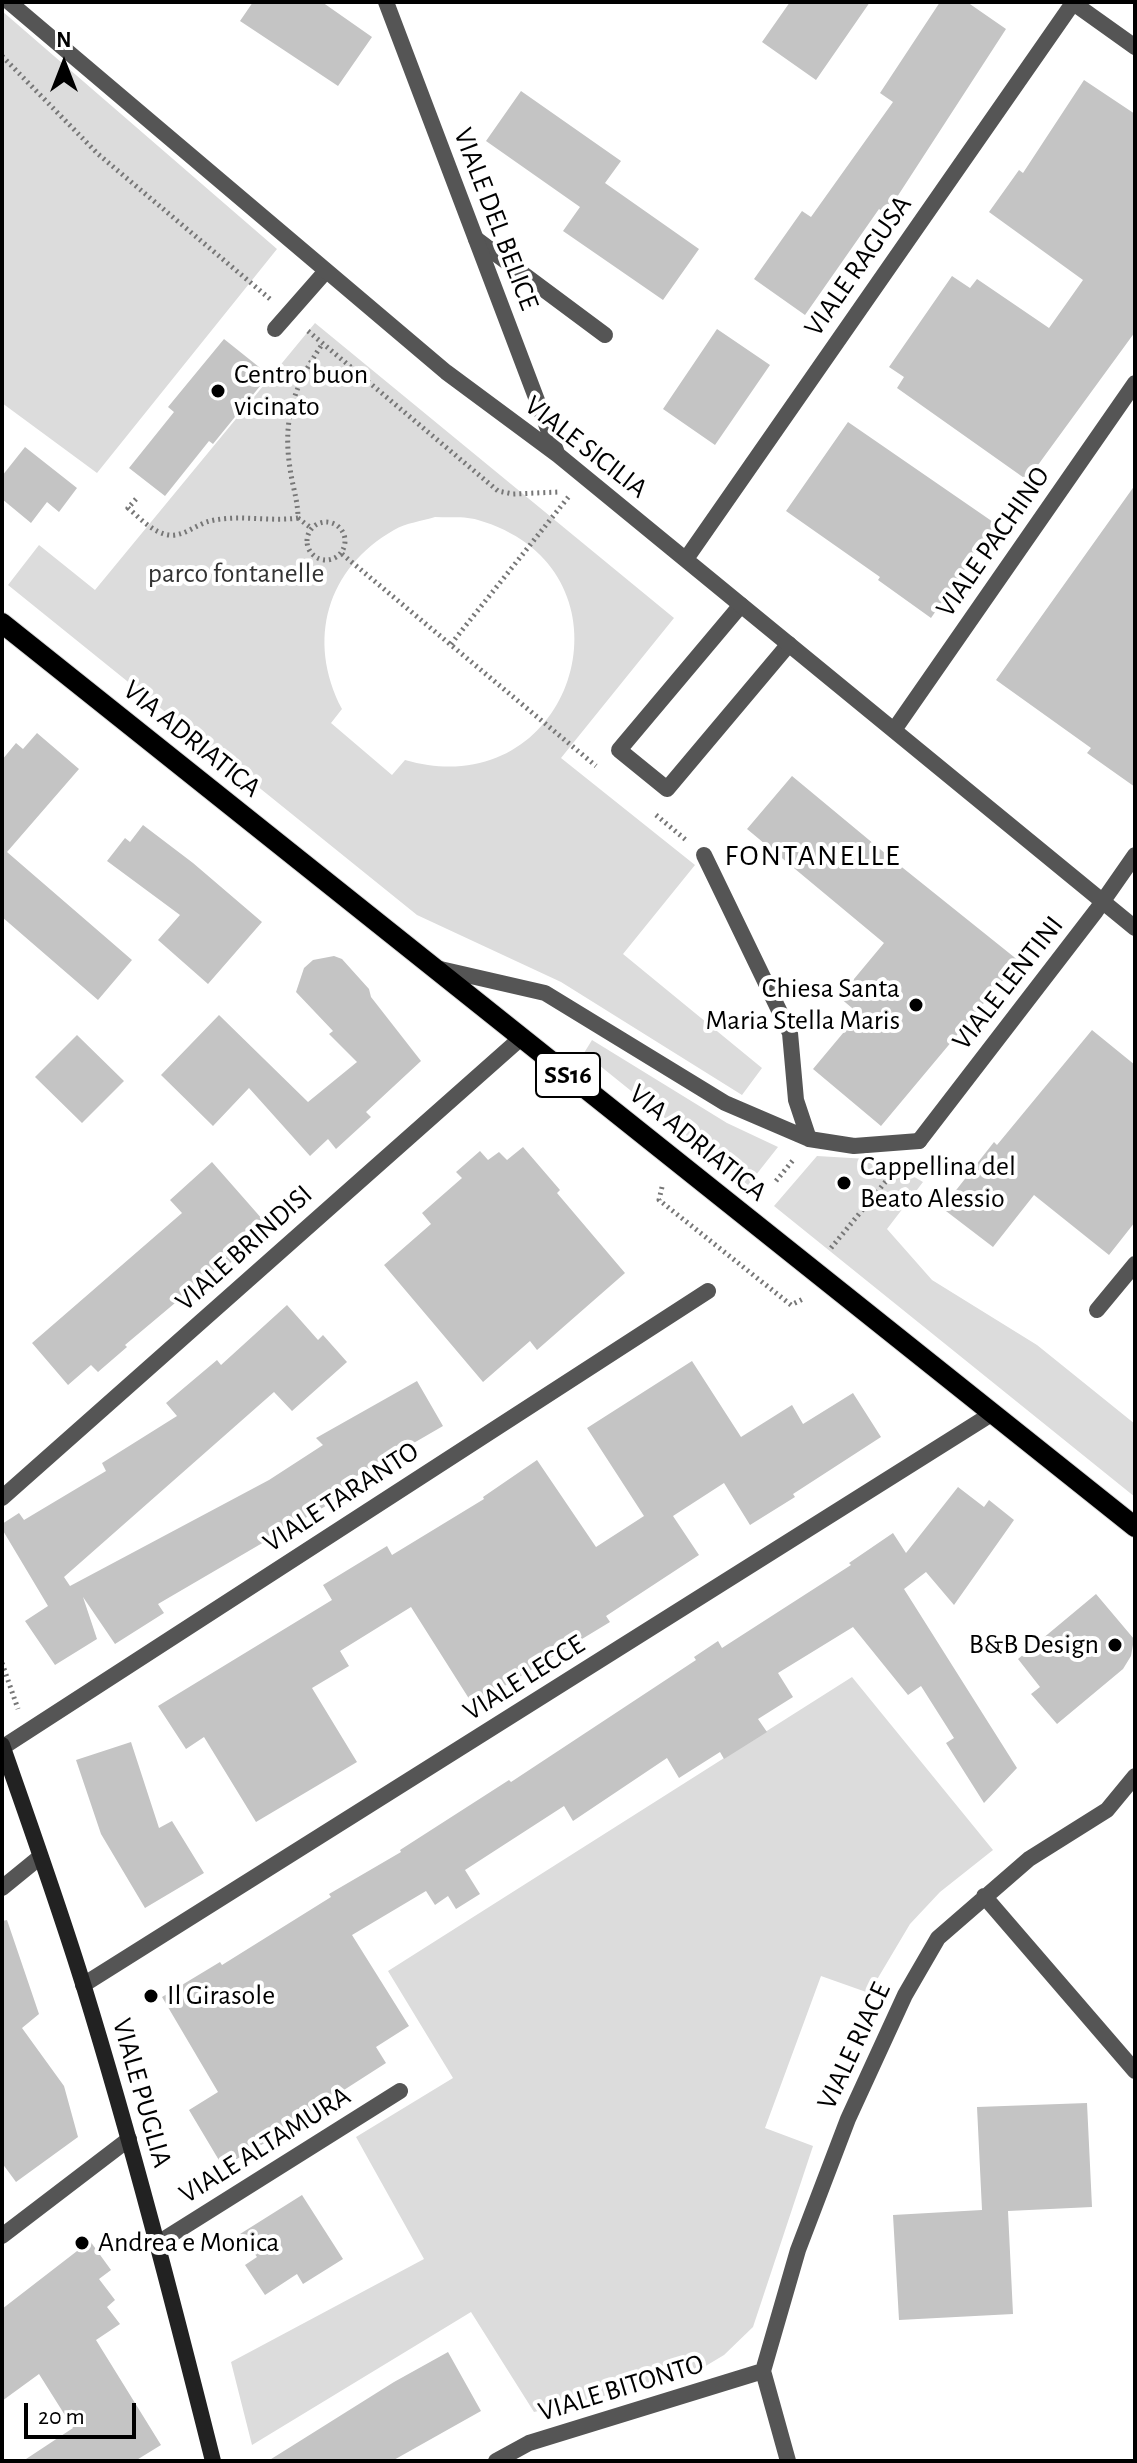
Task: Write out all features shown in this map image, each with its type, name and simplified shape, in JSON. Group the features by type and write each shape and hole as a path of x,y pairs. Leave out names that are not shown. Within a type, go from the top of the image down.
{"main road":[{"name":"VIA ADRIATICA","path":"2,623 1135,1527"},
{"name":"VIALE PUGLIA","path":"2,1746 83,1985 129,2139 213,2461"}],"street":[{"name":"VIALE SICILIA","path":"9,2 446,372 558,455 1135,928"},
{"name":"VIALE DEL BELICE","path":"386,2 558,455"},
{"path":"1072,2 1135,47"},
{"name":"VIALE RAGUSA","path":"686,559 1072,2"},
{"path":"476,239 605,335"},
{"path":"275,329 326,271"},
{"name":"VIALE PACHINO","path":"894,730 1135,383"},
{"path":"741,605 619,750 667,789 789,644"},
{"path":"704,855 790,1033 796,1100 809,1139"},
{"name":"VIALE LENTINI","path":"919,1141 1135,855"},
{"path":"434,968 545,993 725,1103 809,1139 854,1146 919,1141"},
{"name":"VIALE BRINDISI","path":"2,1498 521,1038"},
{"path":"1097,1310 1135,1264"},
{"name":"VIALE TARANTO","path":"2,1746 708,1291"},
{"name":"VIALE LECCE","path":"83,1985 993,1413"},
{"name":"VIALE RIACE","path":"763,2371 798,2250 848,2119 905,1995 938,1938 1029,1859 1107,1810 1135,1776"},
{"path":"2,1888 40,1857"},
{"path":"984,1896 1135,2071"},
{"name":"VIALE ALTAMURA","path":"158,2243 400,2091"},
{"path":"2,2236 129,2139"},
{"path":"763,2371 788,2461"},
{"name":"VIALE BITONTO","path":"496,2461 529,2443 763,2371"}],"path":[{"path":"298,518 288,455 289,418 299,381 323,343"},
{"path":"451,644 584,476"},
{"path":"136,499 128,508 158,532 169,535 232,518 298,518 311,528"},
{"path":"324,521 339,525 346,539 342,554 329,561 313,557 306,543 311,528 324,521"},
{"path":"342,554 544,723"},
{"path":"813,1270 919,1141"},
{"path":"659,1200 791,1305"}],"green space":[{"path":"2,11 277,249 97,473 2,403"},
{"name":"parco fontanelle","path":"315,323 674,618 561,758 695,865 623,954 762,1068 742,1095 561,982 417,915 8,585 39,545 95,590","holes":["435,517 478,520 530,546 562,585 574,630 569,677 548,719 512,750 464,766 405,760 392,775 331,723 342,709 331,683 325,632 329,608 353,564 371,546 399,528"]},
{"path":"592,1040 727,1123 778,1147 748,1185 584,1053"},
{"path":"817,1156 885,1160 923,1182 887,1229 932,1280 1037,1345 1135,1424 1135,1497 774,1206"},
{"path":"852,1677 993,1850 940,1892 910,1924 869,1993 821,1976 765,2128 813,2146 753,2327 724,2355 689,2376 534,2412 471,2312 252,2445 231,2362 424,2259 356,2137 453,2078 388,1971"}],"building":[{"path":"253,2 322,2 372,37 338,86 240,21"},
{"path":"790,2 870,2 816,80 762,42"},
{"path":"940,2 967,2 1006,29 886,214 879,209 805,315 754,279 802,211 811,217 893,102 880,93"},
{"path":"1084,80 1135,114 1135,332 1027,480 897,388 904,377 889,367 952,276 970,288 977,279 1049,328 1083,280 989,212 1019,170 1023,173"},
{"path":"521,91 621,161 605,183 699,249 663,300 563,231 580,207 486,141"},
{"path":"717,329 770,365 715,445 663,409"},
{"name":"Centro buon vicinato","path":"224,339 269,375 213,444 209,441 165,496 129,468 174,412 168,407"},
{"path":"848,422 996,524 931,618 878,580 880,577 786,511"},
{"path":"25,447 77,488 59,512 47,502 31,523 2,499 2,476"},
{"path":"1135,485 1135,787 1087,753 1091,748 996,680"},
{"path":"37,733 79,769 7,852 132,960 98,1000 2,917 2,760 16,743 23,749"},
{"name":"Chiesa Santa Maria Stella Maris","path":"792,776 1019,961 881,1126 813,1069 859,1014 839,997 884,943 747,829"},
{"path":"143,825 262,922 208,984 158,940 180,915 107,861 125,838 130,842"},
{"path":"334,956 342,959 369,989 371,997 421,1061 366,1112 371,1117 336,1149 328,1139 310,1156 249,1088 213,1126 161,1075 219,1015 308,1102 357,1062 329,1034 333,1031 296,992 304,968 313,960"},
{"path":"1092,1030 1135,1065 1135,1222 1109,1255 1034,1195 993,1247 942,1208 994,1142 997,1145"},
{"path":"77,1035 124,1081 82,1123 35,1077"},
{"path":"523,1147 560,1190 557,1193 625,1273 537,1350 530,1341 483,1382 384,1265 431,1224 422,1213 462,1178 456,1172 480,1151 488,1160 499,1152 507,1160"},
{"path":"212,1162 270,1228 228,1265 225,1261 125,1345 127,1347 98,1372 91,1365 68,1385 32,1343 182,1213 170,1200"},
{"path":"287,1305 318,1340 323,1335 347,1362 292,1411 274,1392 64,1577 70,1586 269,1480 323,1445 316,1438 417,1381 443,1426 343,1484 348,1493 158,1604 164,1613 115,1644 83,1597 97,1639 55,1665 25,1621 48,1606 2,1529 2,1524 19,1513 24,1520 106,1471 102,1463 177,1416 166,1403 217,1360 221,1365"},
{"path":"692,1361 741,1437 792,1405 803,1424 853,1393 881,1437 750,1525 724,1483 673,1516 699,1555 606,1616 610,1622 473,1705 411,1607 340,1651 349,1666 312,1688 357,1762 256,1822 204,1737 186,1749 158,1706 332,1600 323,1585 387,1546 392,1555 484,1499 537,1460 596,1547 644,1516 587,1428"},
{"path":"958,1487 984,1507 989,1500 1014,1520 954,1605 926,1572 904,1589 1017,1768 984,1803 946,1743 954,1738 921,1686 908,1695 853,1627 778,1673 793,1697 758,1719 767,1732 724,1759 720,1752 679,1778 667,1758 573,1821 564,1806 465,1870 480,1894 456,1909 448,1896 435,1905 426,1891 352,1935 409,2026 376,2047 386,2063 280,2131 282,2133 223,2167 189,2110 218,2092 162,1997 220,1962 222,1965 331,1897 329,1894 401,1852 509,1780 511,1782 696,1660 694,1657 718,1641 722,1648 851,1565 849,1563 893,1533 906,1553"},
{"path":"1096,1594 1134,1639 1131,1656 1123,1669 1057,1724 1031,1694 1040,1687 1018,1659"},
{"path":"131,1742 159,1828 172,1821 204,1873 145,1908 101,1834 76,1760"},
{"path":"7,1920 39,2014 22,2028 64,2086 78,2137 16,2182 2,2163 2,1921"},
{"path":"1087,2103 1092,2207 1008,2211 1013,2314 899,2320 893,2215 982,2210 977,2107"},
{"path":"302,2195 343,2259 303,2284 297,2274 265,2295 245,2265 257,2257 240,2234"},
{"path":"90,2241 111,2270 99,2279 115,2300 107,2307 120,2324 96,2340 161,2445 135,2461 23,2461 73,2428 39,2374 2,2401 2,2309"},
{"path":"448,2352 481,2411 392,2461 268,2461 394,2382"}],"place":[{"name":"Centro buon vicinato","path":"218,391"},
{"name":"Chiesa Santa Maria Stella Maris","path":"916,1005"},
{"name":"Cappellina del Beato Alessio","path":"844,1183"},
{"name":"B&B Design","path":"1115,1645"},
{"name":"Il Girasole","path":"151,1996"},
{"name":"Andrea e Monica","path":"82,2243"}],"district":[{"name":"FONTANELLE","path":"813,856"}]}
